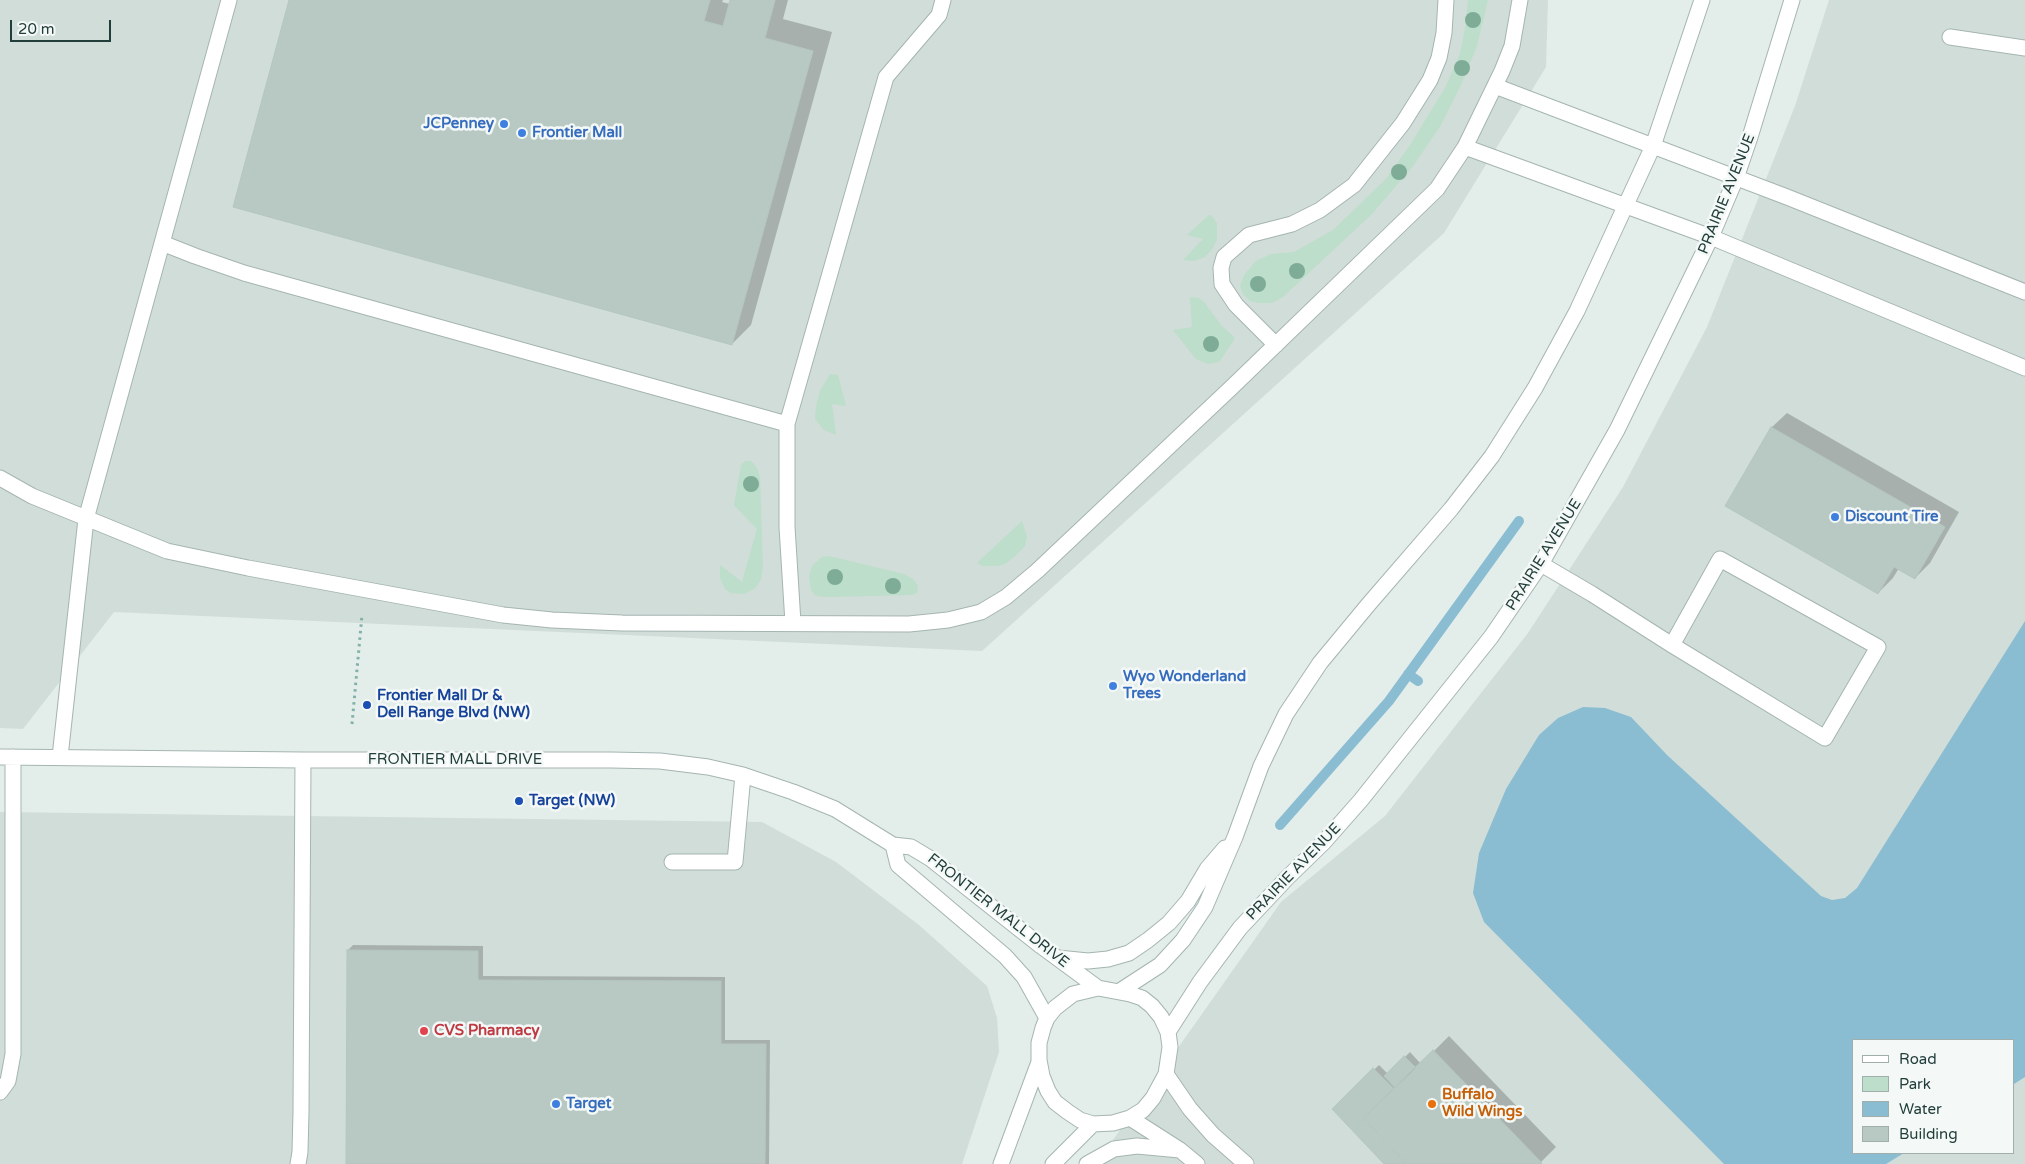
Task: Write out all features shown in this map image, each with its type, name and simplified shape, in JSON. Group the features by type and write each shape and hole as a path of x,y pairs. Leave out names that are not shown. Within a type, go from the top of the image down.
{"street":[{"path":"60,757 86,519 230,0"},
{"path":"793,623 787,527 787,424 886,77 939,15 943,0"},
{"path":"1276,345 1236,305 1222,284 1221,268 1224,257 1249,235 1300,220 1336,200 1354,185 1403,123 1430,80 1444,33 1446,0"},
{"path":"0,478 32,496 167,551 503,615 552,620 622,623 909,624 948,620 981,612 1006,597 1037,572 1437,189 1465,147 1495,86 1512,46 1520,0"},
{"path":"1120,990 1160,965 1183,940 1205,907 1235,837 1261,766 1286,714 1320,664 1451,509 1492,456 1535,388 1577,311 1653,146 1702,0"},
{"name":"PRAIRIE AVENUE","path":"1168,1032 1200,982 1240,928 1362,800 1491,637 1541,564 1617,430 1711,237 1736,178 1761,104 1792,0"},
{"path":"1950,36 2025,48"},
{"path":"1495,86 1736,178 2025,292"},
{"path":"1465,147 1711,237 2025,368"},
{"path":"162,243 253,276 787,424"},
{"path":"1541,564 1672,645 1825,738 1878,647 1720,559 1672,645"},
{"path":"0,1092 8,1081 13,1054 7,757"},
{"name":"FRONTIER MALL DRIVE","path":"7,757 660,761 708,767 743,775 834,809 892,845 911,847 932,859 1098,988"},
{"path":"298,1164 301,1112 303,760"},
{"path":"672,862 735,862 743,775"},
{"path":"1058,958 1088,961 1108,959 1129,953 1169,923 1188,901 1207,869 1235,837"},
{"name":"FRONTIER MALL DRIVE","path":"892,845 898,865 1005,956 1024,977 1047,1018"},
{"path":"1098,988 1120,990 1142,998 1152,1006 1161,1017 1168,1032 1170,1047 1166,1074 1154,1098 1143,1110 1130,1118 1113,1123 1093,1124 1074,1116 1055,1102 1048,1092 1039,1060 1039,1042 1047,1018 1066,999 1086,990 1098,988"},
{"path":"1001,1164 1039,1060"},
{"path":"1166,1074 1190,1109 1213,1135 1246,1164"},
{"path":"1130,1118 1180,1150 1197,1164"},
{"path":"1053,1164 1093,1124"},
{"path":"1088,1164 1114,1149 1137,1146 1180,1150"}],"path":[{"path":"352,724 364,590"}],"shaded area":[{"name":"Frontier Mall","path":"0,0 1548,0 1546,67 1444,233 982,651 114,612 23,729 0,728"},
{"path":"1829,0 2025,0 2025,1164 1096,1164 1281,902 1385,816 1528,633 1623,487 1707,327 1795,106"},
{"path":"0,812 762,822 836,862 919,925 987,986 997,1018 999,1052 962,1164 0,1164"}],"green space":[{"path":"1468,0 1488,0 1477,46 1461,85 1441,125 1413,166 1372,214 1283,297 1272,303 1250,301 1243,294 1240,286 1244,275 1256,261 1271,254 1294,252 1333,230 1386,179 1410,145 1445,88 1460,54"},
{"path":"1209,215 1217,223 1217,239 1213,248 1205,257 1194,261 1183,260 1203,239 1187,235"},
{"path":"1190,297 1199,298 1204,302 1221,325 1234,337 1234,340 1219,362 1208,364 1196,359 1173,330 1192,327"},
{"path":"830,374 838,375 846,406 832,404 836,435 824,430 815,419 820,391"},
{"path":"745,461 751,461 756,466 760,477 763,567 761,580 754,589 744,594 731,593 725,589 720,578 720,565 742,582 757,529 734,505 741,465"},
{"path":"1022,521 1027,537 1025,546 1014,557 1005,564 997,566 983,566 977,563"},
{"path":"829,556 904,574 913,579 918,586 917,593 911,595 816,596 811,590 809,576 812,566 822,557"}],"water":[{"path":"2025,621 2025,1077 2015,1083 2015,1039 1852,1039 1852,1154 1902,1154 1886,1164 1724,1164 1484,922 1473,893 1479,853 1506,789 1539,735 1558,718 1583,707 1605,708 1631,717 1667,755 1821,896 1832,900 1845,898 1857,888"}],"building":[{"name":"Frontier Mall","path":"289,0 710,0 704,21 723,26 730,0 775,0 765,38 813,51 732,345 233,207"},
{"name":"Discount Tire","path":"1771,427 1945,527 1915,579 1894,567 1878,594 1725,506"},
{"name":"Target","path":"347,950 478,951 478,980 721,981 721,1044 766,1044 765,1164 346,1164"},
{"name":"Buffalo Wild Wings","path":"1433,1050 1541,1164 1407,1164 1363,1118"},
{"path":"1404,1056 1416,1068 1395,1088 1384,1076"},
{"path":"1373,1068 1394,1089 1363,1118 1407,1164 1384,1164 1332,1109"}],"waterway":[{"path":"1280,825 1389,701 1519,521"},
{"path":"1408,674 1418,681"}],"place":[{"name":"JCPenney","path":"504,124"},
{"name":"Frontier Mall","path":"522,133"},
{"name":"Discount Tire","path":"1835,517"},
{"name":"Wyo Wonderland Trees","path":"1113,686"},
{"name":"Frontier Mall Dr & Dell Range Blvd (NW)","path":"367,705"},
{"name":"Target (NW)","path":"519,801"},
{"name":"CVS Pharmacy","path":"424,1031"},
{"name":"Target","path":"556,1104"},
{"name":"Buffalo Wild Wings","path":"1432,1104"}]}
